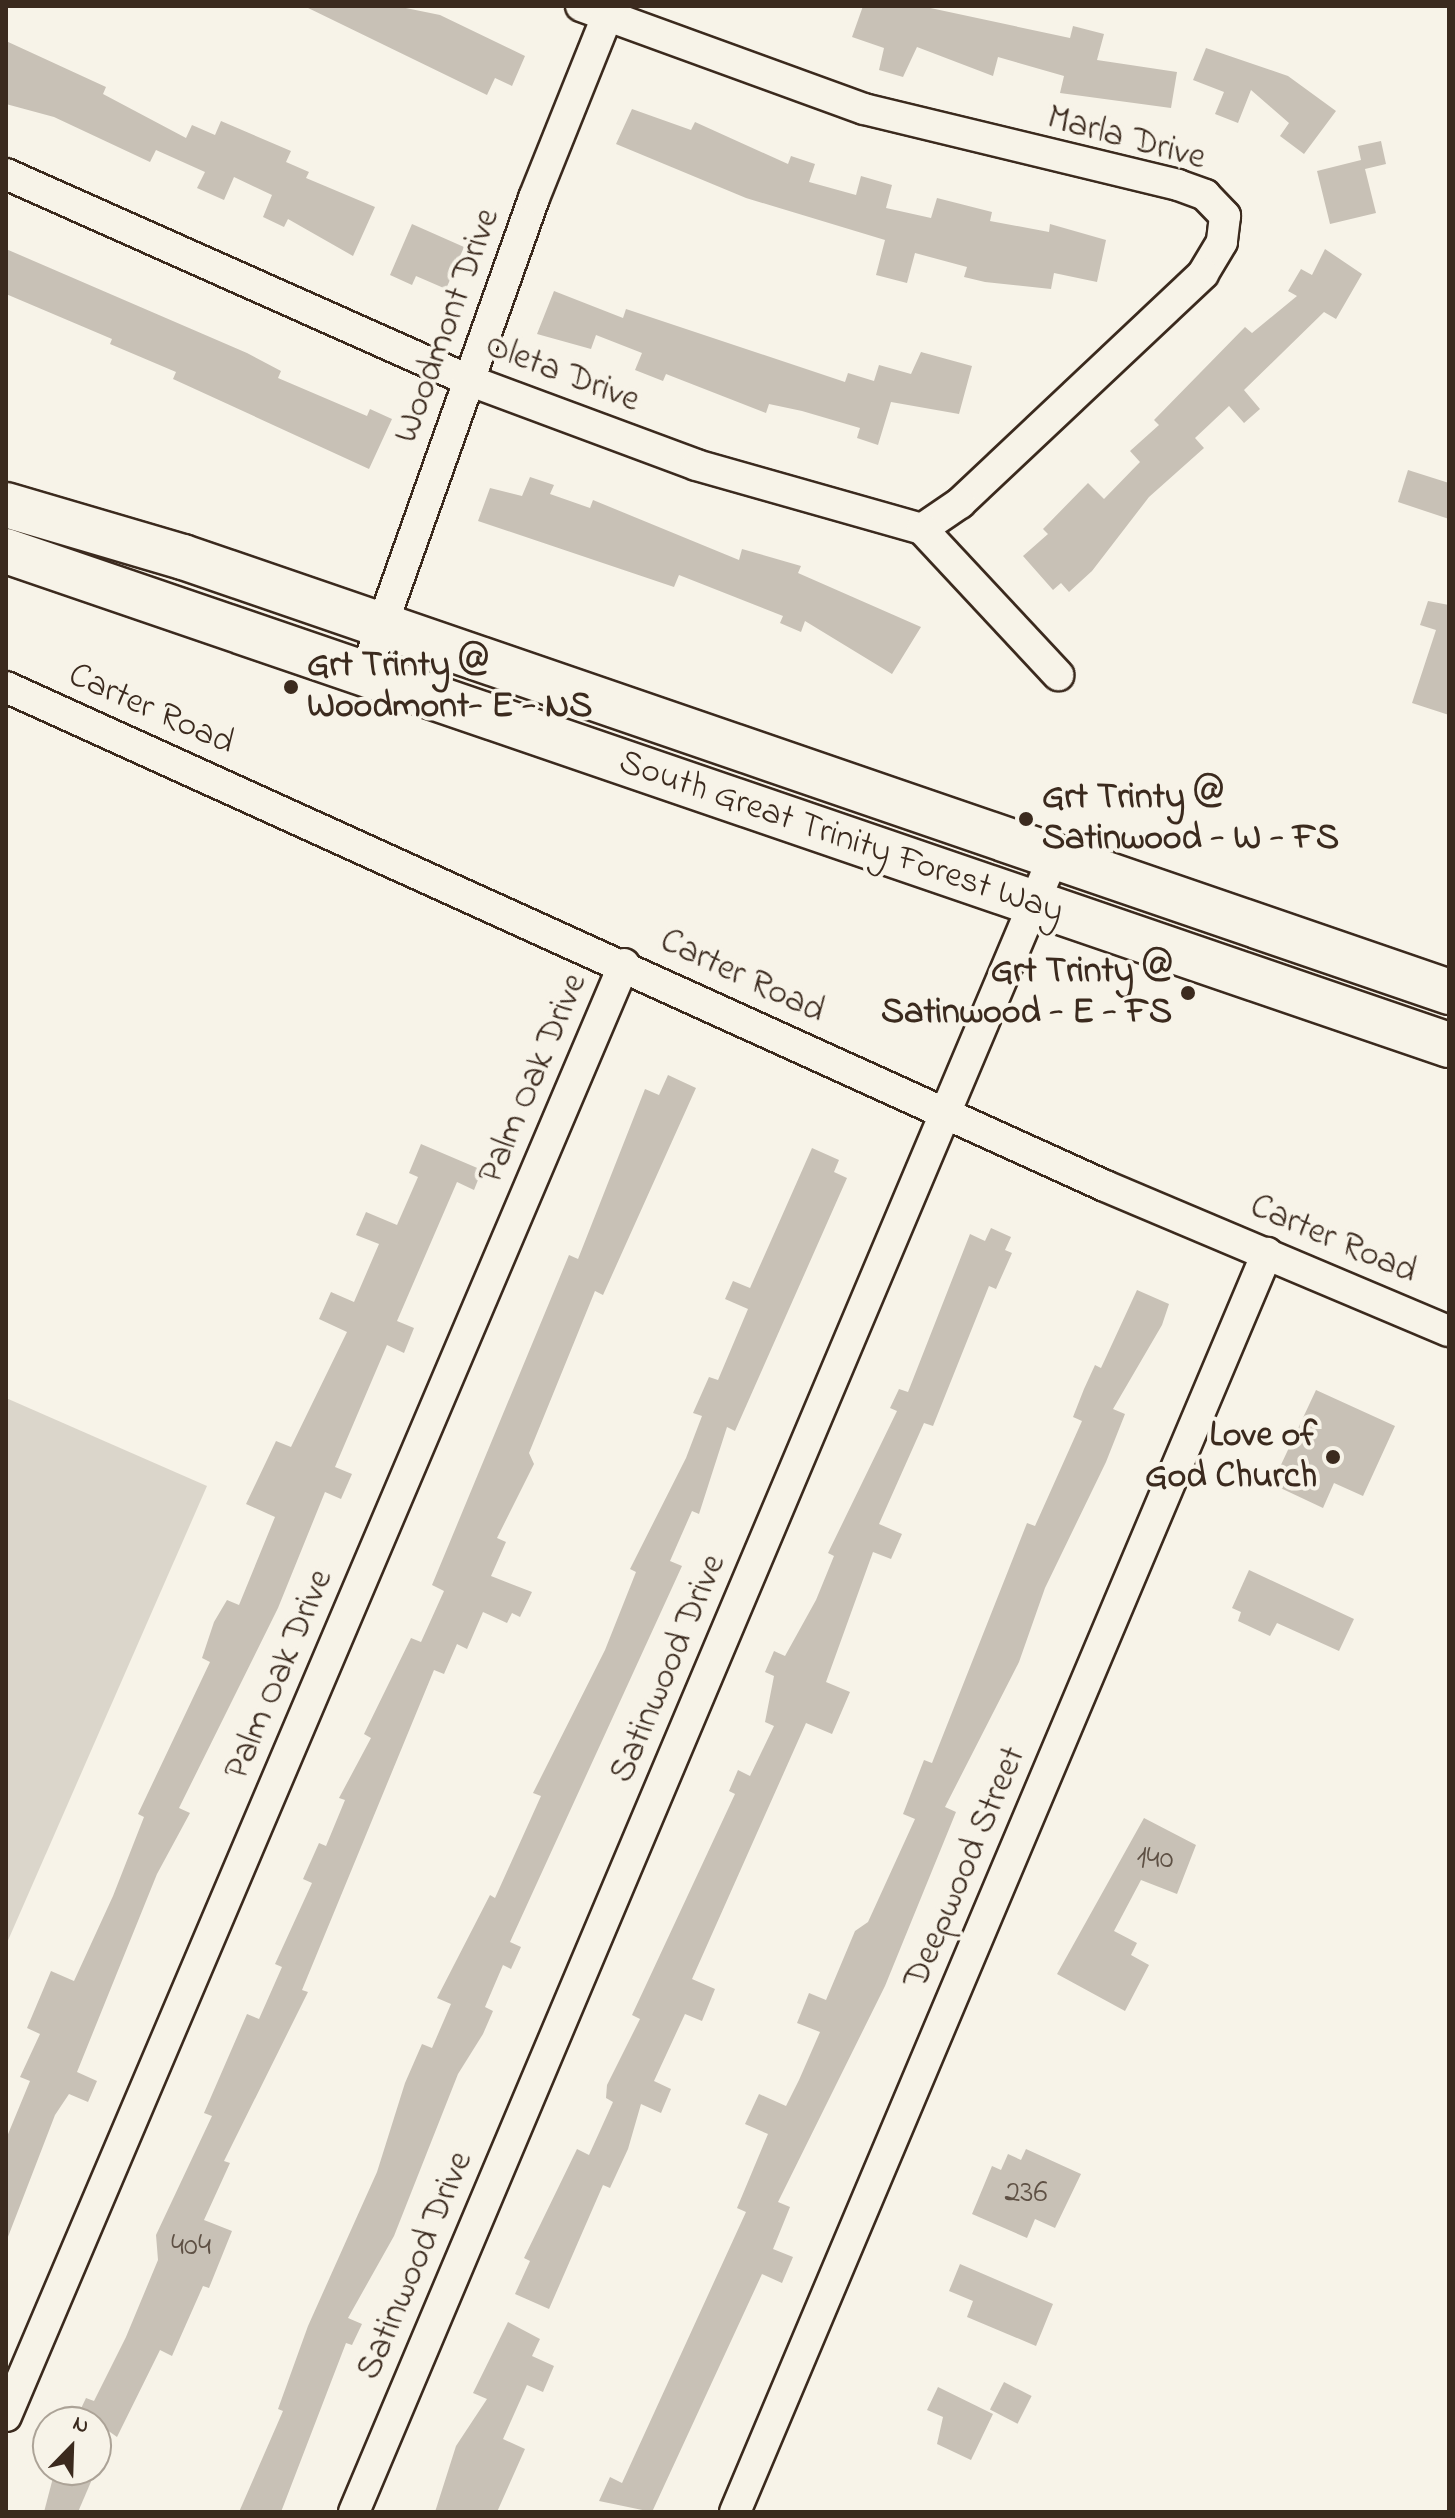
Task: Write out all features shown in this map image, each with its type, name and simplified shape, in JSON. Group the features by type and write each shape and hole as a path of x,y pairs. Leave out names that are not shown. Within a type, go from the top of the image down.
{"main road":[{"name":"South Great Trinity Forest Way","path":"6,505 382,627 1449,992"},
{"name":"South Great Trinity Forest Way","path":"6,551 1449,1045"}],"street":[{"name":"Woodmont Drive","path":"364,676 600,10"},
{"name":"Marla Drive","path":"600,10 864,109 1178,185 1205,195 1225,216 1222,242 1203,274 960,503 922,529"},
{"name":"Oleta Drive","path":"6,174 468,380 696,465 922,529"},
{"path":"922,529 1058,675"},
{"name":"Carter Road","path":"6,687 624,964 945,1114 1449,1331"},
{"name":"Satinwood Drive","path":"354,2512 1054,856"},
{"name":"Palm Oak Drive","path":"6,2416 624,964"},
{"name":"Deepwood Street","path":"735,2512 1267,1253"}],"shaded area":[{"path":"6,1398 207,1486 6,1945"}],"building":[{"path":"304,6 396,6 440,15 525,56 512,86 495,78 487,95"},
{"path":"863,6 921,6 1070,38 1073,26 1104,34 1097,60 1177,72 1171,108 1060,93 1064,76 998,57 993,76 917,47 903,77 879,70 884,48 852,37"},
{"path":"6,41 106,87 103,94 186,138 192,125 215,135 221,121 291,151 286,162 309,172 306,178 375,207 353,256 288,219 284,227 263,217 272,195 234,177 224,200 197,188 205,172 156,150 150,162 54,117 6,104"},
{"path":"1206,48 1288,76 1336,111 1304,154 1280,136 1289,123 1251,90 1238,123 1215,114 1224,92 1193,80"},
{"path":"632,109 691,130 695,122 788,164 791,156 815,164 809,182 856,195 861,176 892,185 886,208 931,218 937,198 992,212 990,221 1049,232 1050,224 1106,240 1097,282 1054,273 1051,289 985,282 964,277 967,267 915,253 907,283 876,275 885,240 746,198 616,144"},
{"path":"1381,141 1386,164 1365,169 1376,213 1330,224 1317,171 1361,160 1358,146"},
{"path":"412,224 464,247 446,289 416,276 412,285 390,275"},
{"path":"6,249 247,353 281,371 278,378 367,416 370,409 392,419 369,469 173,379 176,372 110,344 112,339 6,294"},
{"path":"1325,249 1362,274 1336,319 1324,312 1244,390 1260,409 1244,423 1229,406 1195,438 1204,448 1149,497 1092,571 1069,592 1061,583 1053,590 1023,556 1048,534 1043,529 1088,483 1104,499 1140,462 1130,451 1159,425 1154,420 1245,327 1252,333 1297,296 1288,291 1301,269 1312,275"},
{"path":"554,291 623,318 626,309 845,382 848,373 874,381 879,365 911,374 921,352 972,366 959,414 891,402 878,445 857,438 860,428 769,404 766,413 666,374 663,381 635,370 642,353 596,335 591,349 537,334"},
{"path":"1408,470 1449,483 1449,519 1398,502"},
{"path":"530,477 554,485 550,494 590,508 593,500 739,560 742,549 801,566 798,573 921,627 892,674 805,621 801,632 780,623 783,616 679,575 674,587 478,521 490,488 522,496"},
{"path":"1428,601 1449,605 1449,715 1412,703 1436,630 1420,625"},
{"path":"668,1075 696,1088 603,1295 595,1291 529,1453 534,1464 497,1538 506,1542 491,1576 532,1592 520,1617 512,1613 507,1623 483,1612 467,1649 457,1644 444,1674 434,1670 302,1990 308,1992 224,2161 230,2163 204,2220 232,2231 209,2288 203,2286 172,2356 160,2350 117,2437 112,2433 112,2406 82,2406 86,2398 94,2401 126,2337 158,2260 156,2235 212,2116 204,2113 247,2014 259,2019 282,1967 275,1964 312,1883 303,1879 319,1843 326,1846 345,1800 339,1798 371,1738 364,1734 411,1638 421,1642 444,1591 432,1585 569,1255 578,1259 645,1089 659,1095"},
{"path":"421,1144 482,1170 474,1190 457,1182 397,1321 414,1328 404,1353 387,1345 335,1467 352,1474 341,1499 325,1492 278,1608 179,1808 190,1813 157,1874 77,2072 97,2081 88,2102 69,2094 55,2115 6,2242 6,2139 30,2081 20,2077 40,2034 27,2028 51,1971 74,1981 113,1896 144,1817 138,1814 210,1662 202,1658 214,1622 227,1600 239,1605 275,1517 246,1504 276,1441 291,1447 347,1332 319,1319 331,1292 354,1302 379,1244 356,1235 366,1212 397,1225 418,1177 409,1173"},
{"path":"812,1148 839,1160 834,1172 847,1178 735,1431 727,1427 699,1514 692,1511 670,1561 682,1566 510,1942 521,1947 511,1969 503,1965 485,2007 493,2011 483,2034 458,2074 394,2236 348,2318 362,2324 352,2345 346,2343 281,2512 239,2512 283,2411 278,2409 308,2326 377,2172 405,2083 422,2044 432,2048 451,2004 437,1998 490,1895 495,1898 541,1796 533,1793 605,1650 636,1572 630,1569 686,1458 702,1416 693,1413 709,1377 718,1380 748,1309 725,1299 733,1281 750,1288"},
{"path":"991,1228 1011,1237 1005,1250 1012,1253 996,1289 989,1286 933,1426 924,1423 879,1524 902,1534 891,1559 873,1552 826,1682 850,1692 832,1734 806,1723 692,1979 715,1989 702,2021 685,2014 654,2081 671,2089 661,2113 641,2104 628,2149 610,2188 603,2185 549,2309 515,2294 530,2261 524,2258 577,2149 589,2155 613,2102 606,2098 607,2085 640,2019 632,2015 735,1794 729,1791 738,1770 750,1776 774,1726 765,1722 774,1676 765,1672 774,1651 785,1656 816,1600 834,1556 828,1553 897,1411 890,1408 899,1389 908,1392 970,1234 985,1241"},
{"path":"1137,1290 1169,1304 1162,1325 1113,1409 1125,1414 1106,1462 1045,1588 1019,1662 945,1807 956,1812 885,1986 778,2202 790,2207 773,2249 793,2257 782,2283 762,2274 652,2512 599,2501 610,2477 622,2483 746,2212 737,2208 768,2134 745,2124 759,2094 786,2106 799,2080 820,2032 797,2023 809,1993 826,2000 855,1931 868,1922 915,1819 903,1814 924,1760 932,1763 1027,1523 1035,1526 1082,1421 1073,1417 1084,1389 1095,1365 1101,1368"},
{"name":"Love of God Church","path":"1316,1390 1395,1426 1363,1496 1334,1483 1323,1508 1272,1484"},
{"path":"1249,1570 1354,1619 1339,1651 1277,1623 1270,1636 1238,1621 1241,1612 1232,1608"},
{"path":"1144,1818 1196,1845 1177,1894 1141,1880 1114,1931 1137,1943 1131,1955 1149,1965 1125,2011 1057,1974"},
{"path":"1026,2149 1081,2174 1055,2228 1035,2219 1027,2238 972,2214 992,2166 1001,2170 1008,2154 1021,2160"},
{"path":"960,2264 1053,2304 1036,2346 967,2317 973,2301 949,2291"},
{"path":"508,2322 540,2339 532,2356 554,2366 543,2392 527,2385 503,2439 525,2449 497,2512 435,2512 456,2446 487,2399 473,2393"},
{"path":"1004,2382 1032,2396 1018,2424 990,2410"},
{"path":"938,2387 993,2414 971,2460 937,2444 943,2417 927,2410"},
{"path":"51,2486 89,2486 78,2512 44,2512"}],"place":[{"name":"Grt Trinty @ Woodmont- E - NS","path":"291,687"},
{"name":"Grt Trinty @ Satinwood - W - FS","path":"1026,819"},
{"name":"Grt Trinty @ Satinwood - E - FS","path":"1188,993"},
{"name":"Love of God Church","path":"1333,1457"}]}
